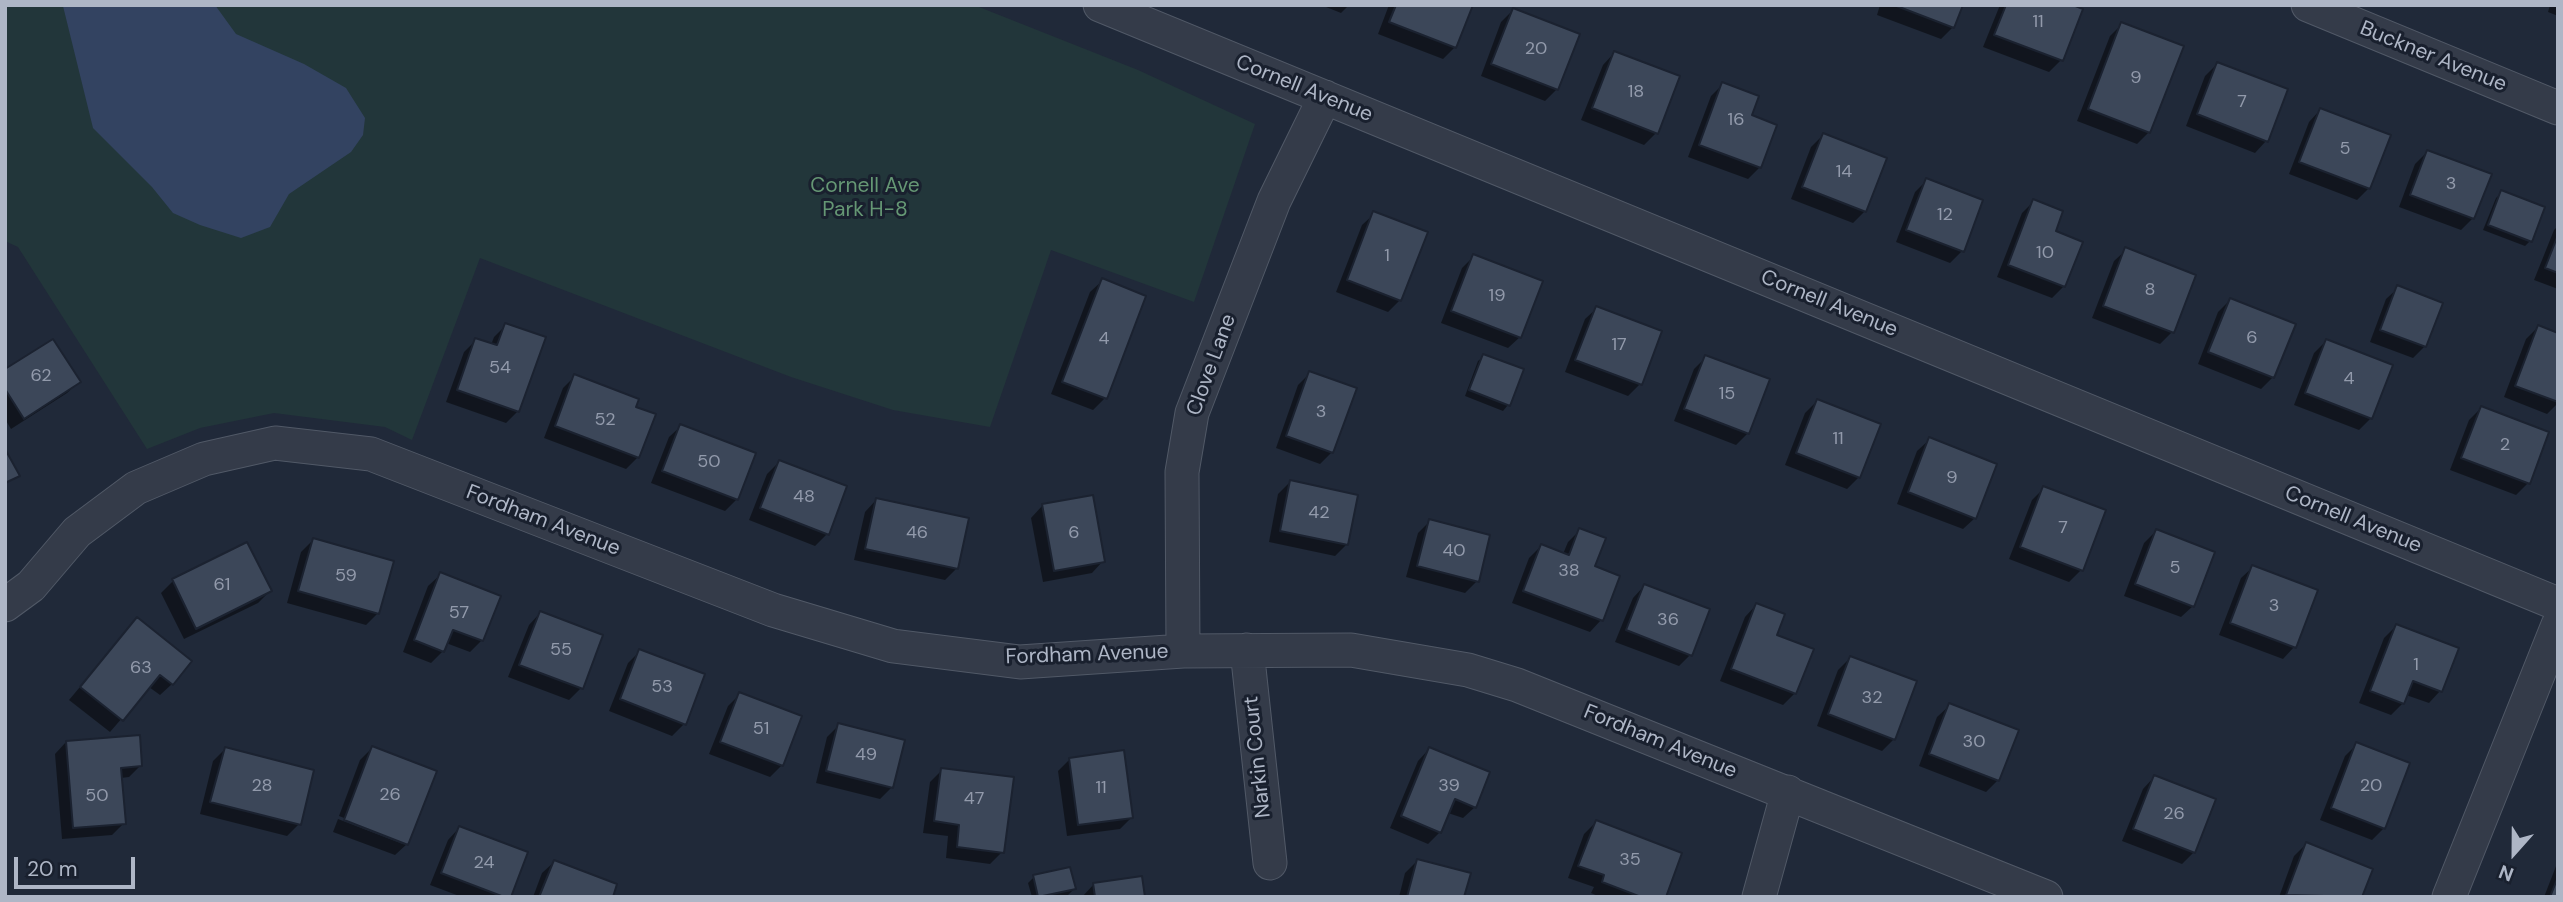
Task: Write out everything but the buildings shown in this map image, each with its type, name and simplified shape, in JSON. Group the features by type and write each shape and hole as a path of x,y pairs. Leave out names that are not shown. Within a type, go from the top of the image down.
{"street":[{"name":"Cornell Avenue","path":"1100,5 2558,604"},
{"name":"Buckner Avenue","path":"2308,5 2558,108"},
{"name":"Clove Lane","path":"1183,651 1182,472 1192,413 1274,201 1325,97"},
{"name":"Fordham Avenue","path":"5,605 31,586 78,532 136,488 204,459 275,443 371,454 773,610 893,646 1020,662 1183,651 1351,650 1468,670 1517,685 2046,897"},
{"path":"2449,897 2558,625"},
{"name":"Narkin Court","path":"1247,650 1270,863"},
{"path":"1759,897 1788,792"}],"green space":[{"name":"Cornell Ave Park H-8","path":"5,5 974,5 1138,70 1255,124 1194,302 1051,250 990,427 893,410 791,377 480,258 412,440 385,427 274,413 200,428 147,449 18,247 5,241"}],"water":[{"path":"215,5 236,34 304,64 346,88 365,118 363,135 351,152 289,194 270,227 241,238 173,213 152,187 93,128 63,6"}]}
